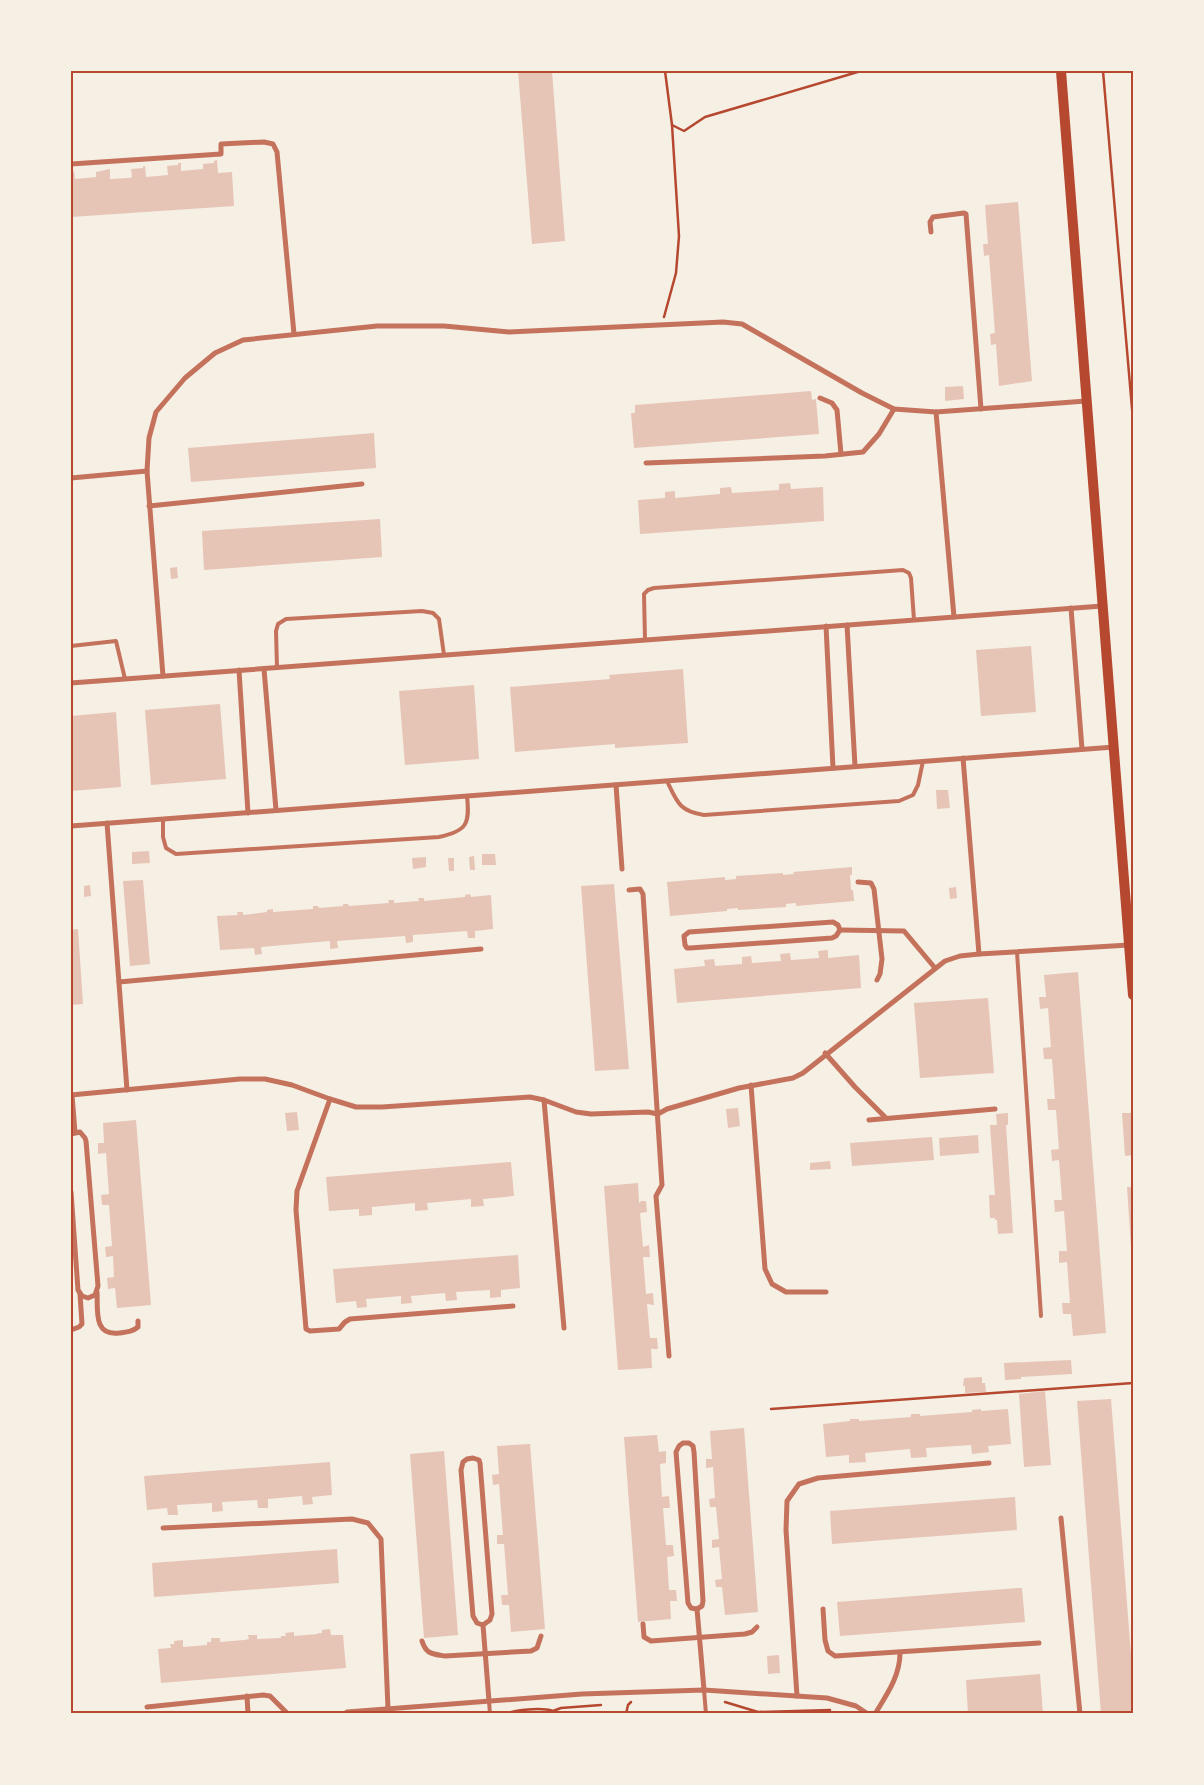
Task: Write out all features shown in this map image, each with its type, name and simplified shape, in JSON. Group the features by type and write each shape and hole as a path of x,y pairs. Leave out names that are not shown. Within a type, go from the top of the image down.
{"main road":[{"path":"1061,71 1133,995"}],"street":[{"path":"71,164 221,154 221,144 264,142 272,144 277,152 294,334"},
{"path":"931,232 930,222 933,217 966,214 981,409"},
{"path":"163,676 149,506 147,471 149,438 156,412 185,378 214,354 243,340 376,326 444,326 509,332 723,322 742,324 862,393 894,409 936,412 1087,401"},
{"path":"820,398 832,403 836,410 841,454"},
{"path":"646,463 863,452 879,434 894,409"},
{"path":"936,412 954,617"},
{"path":"71,478 147,471"},
{"path":"149,506 362,484"},
{"path":"71,683 1103,606"},
{"path":"1071,608 1082,749"},
{"path":"847,625 856,766"},
{"path":"826,626 833,768"},
{"path":"264,668 276,810"},
{"path":"239,670 248,813"},
{"path":"71,826 1114,747"},
{"path":"964,758 979,954"},
{"path":"616,785 622,869"},
{"path":"107,823 127,1090"},
{"path":"858,882 871,884 874,889 882,959 880,974 877,980"},
{"path":"628,890 640,889 643,894 662,1185 656,1196 669,1356"},
{"path":"833,922 838,925 840,930 832,938 690,948 687,948 685,945 684,936 689,932 833,922"},
{"path":"840,930 904,931 935,968"},
{"path":"138,1321 138,1327 133,1331 113,1333 104,1331 100,1326 86,1141 83,1134 73,1133 72,1095 240,1079 265,1079 292,1085 356,1106 374,1107 530,1097 576,1112 591,1114 648,1112 658,1114 751,1085 793,1078 945,961 960,956 979,954 1129,945"},
{"path":"119,982 482,949"},
{"path":"825,1054 886,1118"},
{"path":"751,1085 764,1269 772,1284 786,1292 826,1292"},
{"path":"330,1099 297,1191 296,1210 306,1329 310,1331 339,1329 350,1319 514,1306"},
{"path":"544,1100 564,1328"},
{"path":"869,1120 995,1109"},
{"path":"71,1192 82,1324 71,1330"},
{"path":"80,1294 88,1298 95,1295 97,1291"},
{"path":"683,1443 689,1443 693,1446 694,1452 703,1601 702,1606 697,1609 691,1608 688,1603 676,1452 683,1443"},
{"path":"467,1458 479,1460 481,1472 492,1614 490,1620 483,1625 477,1623 473,1616 461,1470 467,1458"},
{"path":"797,1696 786,1530 788,1501 799,1484 818,1478 989,1463"},
{"path":"1061,1518 1080,1714"},
{"path":"163,1528 352,1519 368,1523 381,1539 388,1709"},
{"path":"697,1609 704,1690"},
{"path":"823,1609 825,1640 828,1651 835,1656 1039,1643"},
{"path":"642,1624 642,1633 647,1640 745,1634 752,1632 757,1627"},
{"path":"483,1625 489,1701"},
{"path":"422,1641 425,1649 432,1654 445,1656 531,1651 537,1648 541,1636"},
{"path":"875,1714 900,1667 900,1653"},
{"path":"344,1714 347,1712 582,1694 704,1690 827,1698 856,1706 868,1714"},
{"path":"147,1707 263,1695 270,1696 288,1714"},
{"path":"247,1696 248,1714"}],"lane":[{"path":"645,640 644,594 654,588 903,570 911,578 914,620"},
{"path":"277,668 276,631 278,624 286,619 422,611 433,613 439,619 444,655"},
{"path":"71,646 116,641 126,679"},
{"path":"667,781 678,805 689,813 704,815 899,801 912,796 918,785 923,761"},
{"path":"163,819 163,837 166,848 176,854 439,836 462,830 467,822 469,812 468,796"},
{"path":"1017,952 1041,1316"},
{"path":"704,1690 706,1714"},
{"path":"489,1701 490,1714"}],"path":[{"path":"662,325 676,274 679,236 672,125 665,71"},
{"path":"672,125 684,131 705,117 861,71"},
{"path":"1103,71 1133,420"},
{"path":"771,1409 1133,1383"},
{"path":"705,1698 721,1699 739,1707 758,1712 834,1710"},
{"path":"621,1703 630,1703"},
{"path":"504,1714 544,1709 553,1711 561,1708 602,1704"}],"building":[{"path":"518,71 552,71 565,241 532,244"},
{"path":"217,160 218,173 232,172 234,206 71,217 72,172 74,171 75,179 96,177 96,172 110,169 110,179 129,178 132,177 131,169 143,168 145,166 146,177 168,175 167,166 178,165 178,163 181,163 181,171 203,169 203,164 214,163"},
{"path":"1018,202 1032,381 999,386 996,344 991,345 990,334 995,333 989,255 984,256 983,244 988,244 985,205"},
{"path":"963,386 964,399 945,401 945,387"},
{"path":"811,391 812,400 816,399 819,434 634,448 631,413 635,413 635,405"},
{"path":"374,433 376,468 191,482 188,448"},
{"path":"790,483 791,489 823,487 824,521 640,534 638,500 665,498 665,492 675,491 675,498 720,494 720,488 731,487 732,493 779,490 779,484"},
{"path":"380,519 382,557 204,570 202,531"},
{"path":"177,567 178,578 171,579 170,568"},
{"path":"1031,646 1036,712 981,716 976,650"},
{"path":"683,669 688,743 615,748 615,744 515,752 510,687 610,679 609,675"},
{"path":"474,685 479,759 405,765 399,691"},
{"path":"220,704 226,779 151,785 145,710"},
{"path":"116,712 121,787 71,791 71,716"},
{"path":"936,790 948,790 950,808 937,809"},
{"path":"149,851 150,863 132,864 132,852"},
{"path":"482,854 495,854 496,865 482,865"},
{"path":"474,856 475,870 470,870 469,857"},
{"path":"426,857 426,867 413,869 412,858"},
{"path":"448,858 454,858 454,871 449,871"},
{"path":"852,867 852,875 850,875 854,901 796,906 796,903 786,904 786,907 738,910 738,908 727,909 727,911 670,916 667,882 725,877 725,880 736,879 736,876 783,873 783,875 794,874 793,872"},
{"path":"143,880 150,964 130,966 123,881"},
{"path":"614,884 629,1069 595,1071 581,886"},
{"path":"90,885 91,896 84,897 84,886"},
{"path":"956,887 957,898 950,899 949,888"},
{"path":"470,894 471,897 491,895 493,929 475,931 475,938 468,938 467,931 413,935 413,942 406,943 405,936 337,941 338,948 330,949 330,941 261,947 262,954 255,955 254,948 220,950 217,916 238,915 237,912 243,912 243,915 267,912 267,910 273,909 273,912 313,909 313,906 318,906 319,908 343,906 343,904 348,904 349,906 389,903 388,900 394,900 394,903 419,901 418,898 424,898 424,901 465,897 465,895"},
{"path":"78,929 83,1004 71,1005 71,930"},
{"path":"828,950 828,958 859,955 861,988 677,1003 674,969 705,966 704,960 714,959 715,966 742,964 742,957 751,956 752,963 781,961 780,954 790,953 791,960 819,958 818,951"},
{"path":"1078,972 1106,1333 1073,1336 1071,1314 1063,1314 1062,1303 1070,1303 1067,1262 1059,1263 1059,1251 1067,1251 1064,1211 1055,1212 1054,1200 1062,1200 1059,1160 1052,1161 1051,1150 1059,1149 1056,1110 1048,1110 1047,1099 1055,1099 1052,1059 1044,1059 1043,1048 1051,1047 1048,1008 1040,1009 1039,997 1046,997 1044,975"},
{"path":"988,998 994,1073 920,1078 914,1003"},
{"path":"738,1108 740,1126 728,1128 726,1109"},
{"path":"297,1112 299,1130 287,1131 285,1113"},
{"path":"1008,1113 1008,1125 1006,1125 1013,1233 998,1234 997,1220 990,1218 989,1195 995,1195 990,1125 997,1125 996,1114"},
{"path":"1122,1113 1131,1113 1133,1155 1125,1156"},
{"path":"136,1120 151,1305 117,1308 115,1288 108,1289 107,1278 114,1277 113,1256 106,1257 105,1247 112,1246 109,1205 102,1205 101,1195 109,1194 106,1153 98,1154 98,1143 104,1143 103,1123"},
{"path":"978,1135 979,1153 940,1156 939,1138"},
{"path":"932,1137 934,1160 852,1166 850,1143"},
{"path":"830,1161 831,1169 810,1170 810,1163"},
{"path":"511,1162 514,1196 483,1199 484,1206 471,1207 471,1199 427,1203 428,1210 415,1211 415,1203 372,1207 372,1215 359,1216 359,1209 329,1211 326,1177"},
{"path":"638,1183 639,1203 646,1201 647,1212 640,1213 643,1247 649,1245 650,1257 643,1257 646,1294 653,1293 654,1305 647,1304 650,1338 657,1338 658,1349 651,1348 652,1368 618,1370 604,1186"},
{"path":"1127,1187 1133,1187 1133,1246 1131,1247"},
{"path":"518,1255 520,1288 501,1290 501,1297 490,1298 490,1290 456,1292 457,1300 446,1301 445,1293 411,1296 412,1303 401,1304 401,1296 366,1299 367,1307 357,1308 356,1301 336,1303 333,1269"},
{"path":"1071,1360 1072,1374 1021,1377 1021,1379 1005,1380 1004,1363"},
{"path":"982,1377 982,1383 985,1383 986,1392 965,1393 965,1386 963,1386 964,1378"},
{"path":"1045,1391 1051,1465 1024,1467 1019,1394"},
{"path":"1111,1399 1133,1680 1133,1714 1101,1714 1077,1401"},
{"path":"981,1409 981,1411 1008,1409 1011,1444 988,1446 989,1452 972,1454 971,1445 926,1448 927,1457 911,1458 910,1449 865,1453 866,1462 849,1463 849,1455 826,1457 823,1424 850,1421 850,1419 859,1419 859,1421 911,1417 911,1414 920,1414 920,1416 972,1412 972,1410"},
{"path":"744,1428 758,1612 725,1615 722,1587 716,1587 715,1580 722,1579 719,1547 712,1548 712,1540 719,1539 716,1507 710,1507 709,1499 715,1498 713,1467 706,1468 706,1459 712,1459 710,1431"},
{"path":"657,1435 659,1452 666,1451 666,1463 660,1464 662,1497 669,1496 670,1508 663,1508 666,1545 673,1545 674,1556 667,1557 669,1590 676,1590 677,1601 670,1601 671,1619 638,1622 624,1437"},
{"path":"530,1444 545,1629 511,1632 509,1605 502,1605 501,1595 508,1595 504,1544 497,1544 497,1535 503,1535 499,1484 493,1485 492,1475 499,1474 497,1446"},
{"path":"444,1451 458,1635 424,1638 410,1454"},
{"path":"330,1462 332,1495 312,1497 313,1504 303,1505 302,1496 268,1499 268,1508 258,1508 257,1500 222,1502 223,1511 212,1512 212,1503 177,1505 178,1515 168,1515 167,1508 147,1510 144,1476"},
{"path":"1015,1497 1017,1530 832,1544 830,1511"},
{"path":"337,1549 339,1583 154,1597 152,1563"},
{"path":"1022,1588 1025,1622 840,1636 837,1602"},
{"path":"330,1629 331,1635 343,1635 346,1668 161,1683 158,1649 171,1648 170,1644 174,1644 174,1641 183,1640 183,1647 207,1645 207,1642 211,1642 211,1638 220,1638 220,1642 249,1639 248,1635 257,1635 257,1639 281,1638 281,1636 286,1636 285,1633 294,1632 294,1636 318,1634 322,1633 322,1630"},
{"path":"779,1655 780,1673 768,1674 767,1656"},
{"path":"1040,1674 1043,1714 968,1714 966,1680"}]}
